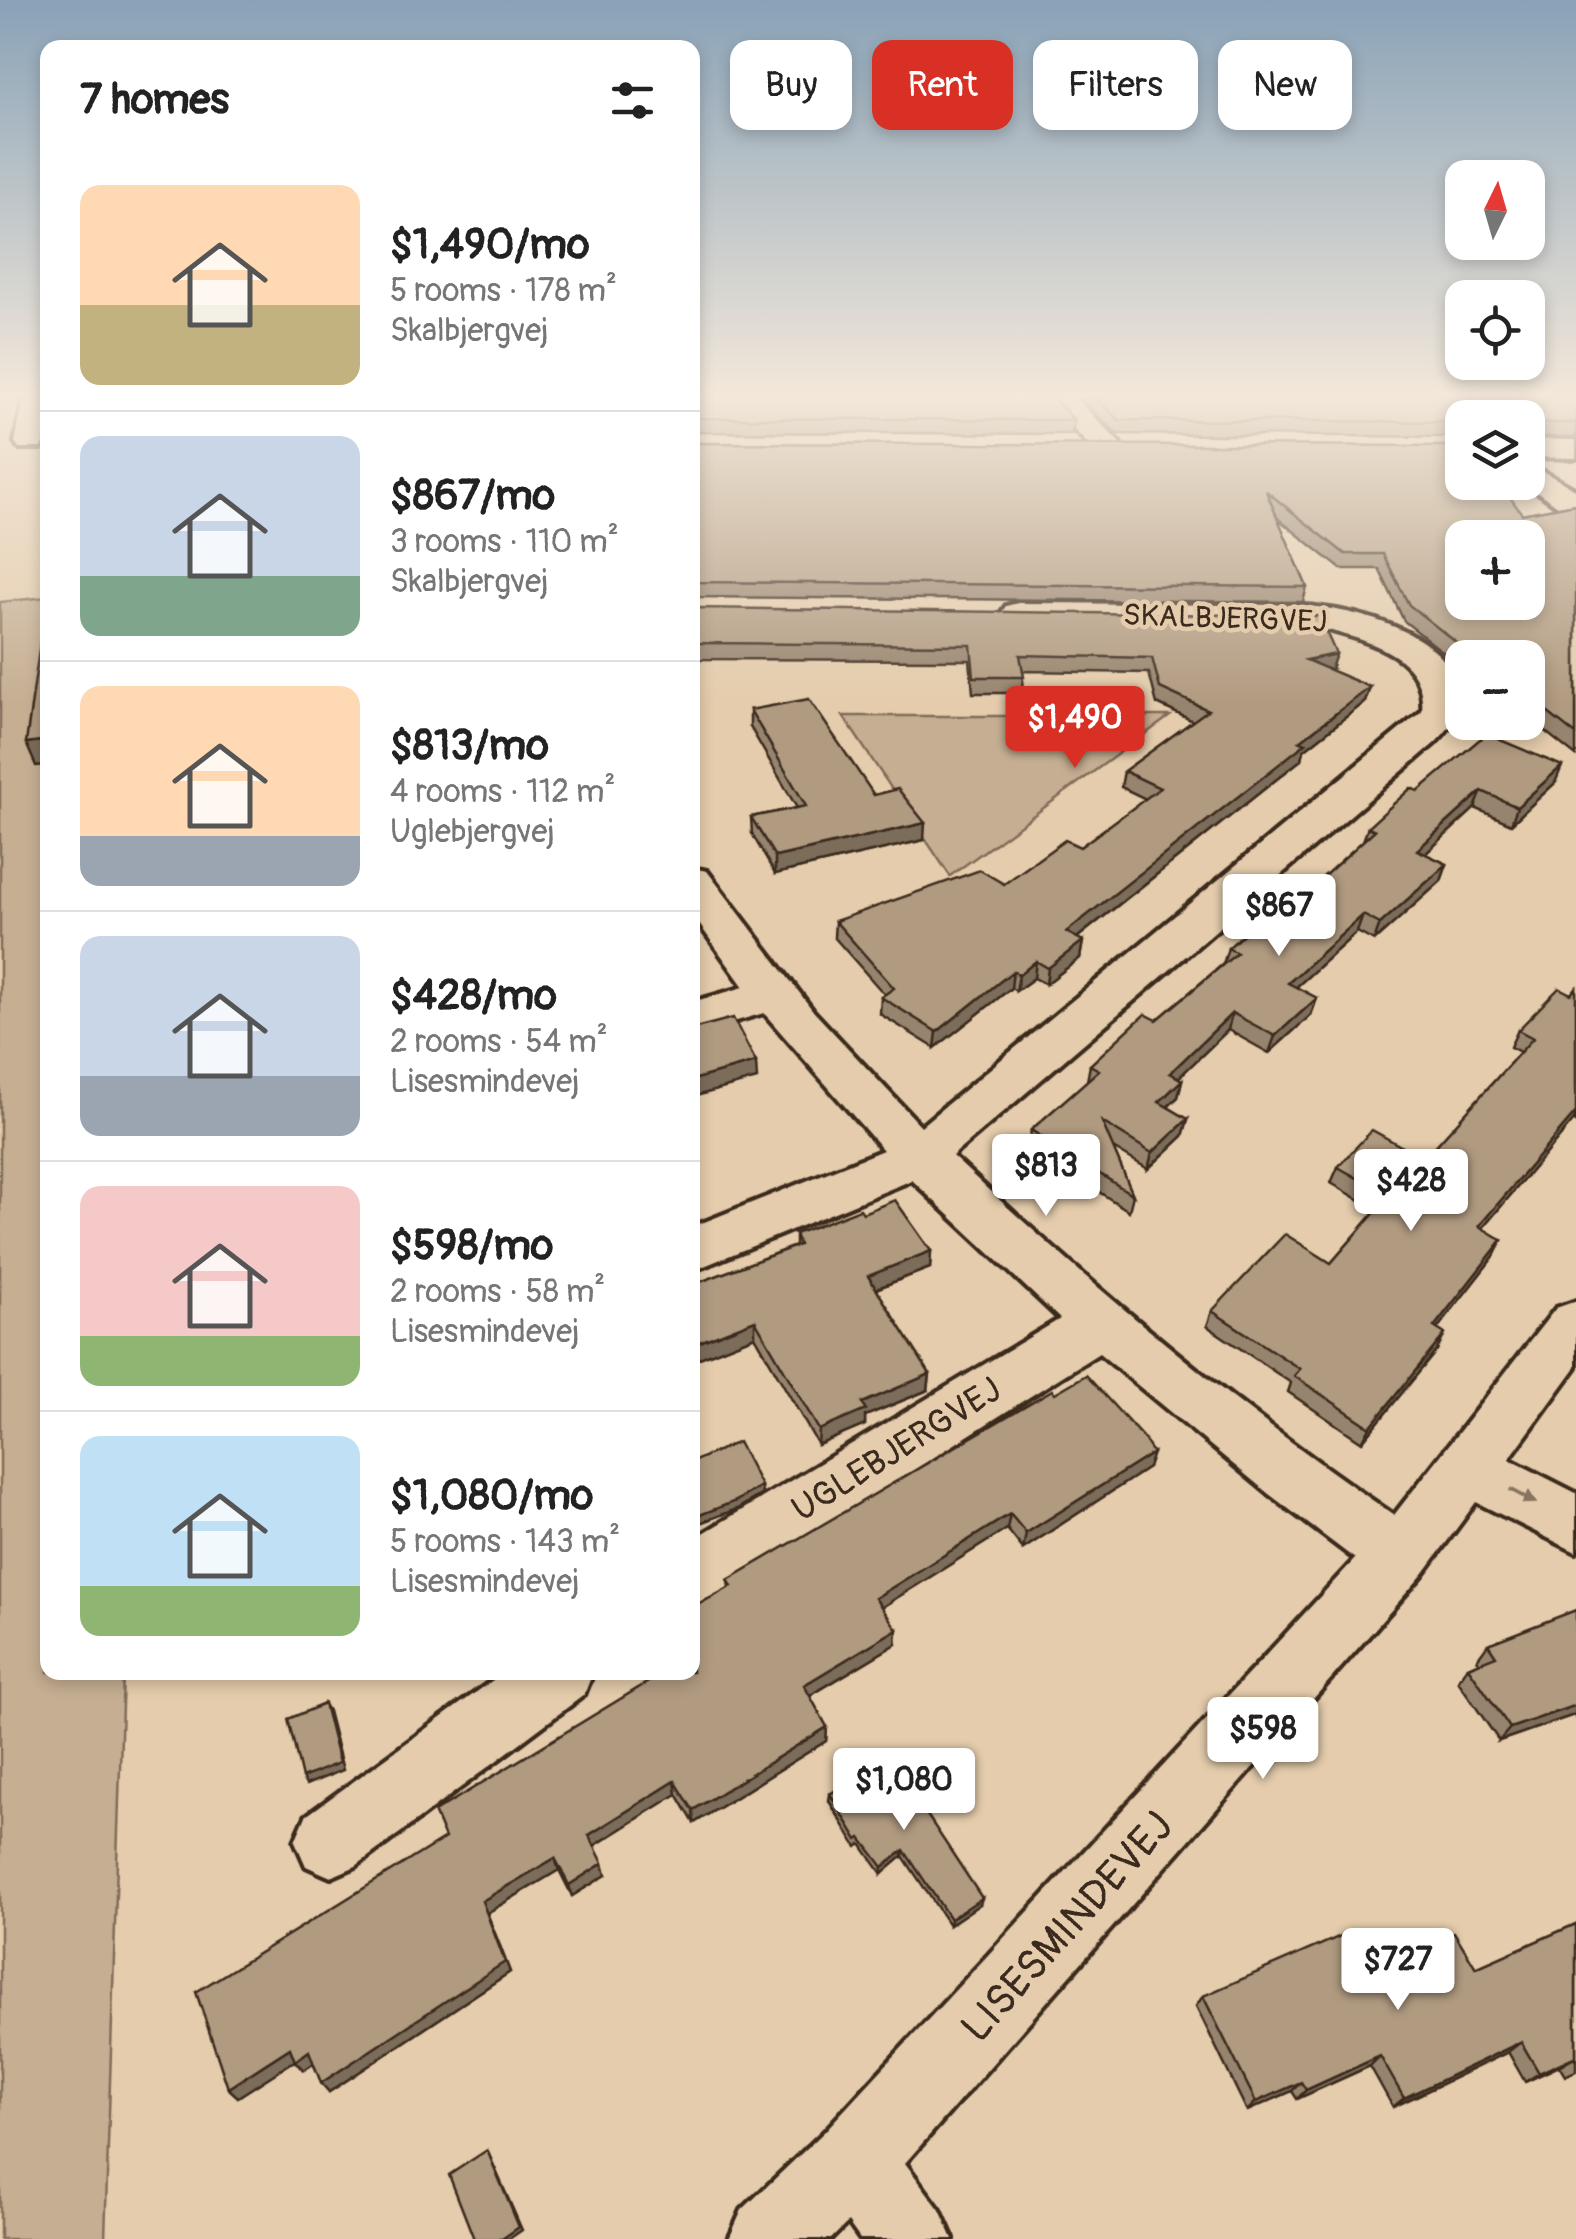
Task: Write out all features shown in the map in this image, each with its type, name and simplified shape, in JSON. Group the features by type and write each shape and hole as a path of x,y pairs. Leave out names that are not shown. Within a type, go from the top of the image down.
{"street":[{"name":"SKALBJERGVEJ","path":"919,1156 1441,714 1443,690 1428,664 1399,643 1360,626 1316,616 972,612"},
{"path":"700,891 773,994 919,1156 1101,1323 1331,1510 1401,1554"},
{"path":"700,1016 773,994"},
{"path":"700,1247 919,1156"},
{"name":"UGLEBJERGVEJ","path":"700,1570 1101,1323"},
{"name":"LISESMINDEVEJ","path":"771,2239 854,2161 1401,1554 1576,1324"},
{"path":"1469,1468 1576,1524"},
{"path":"332,1841 549,1680"},
{"path":"854,2161 911,2239"}],"shaded area":[{"path":"40,598 40,1680 123,1680 105,2239 0,2239 0,602"},
{"path":"843,716 1170,716 950,876"}],"building":[{"path":"700,496 1268,496 1307,587 700,582"},
{"path":"1273,496 1512,500 1522,514 1576,504 1576,735 1545,710 1545,640 1453,640 1409,605 1383,554 1345,554"},
{"path":"700,608 1319,616 1336,654 1306,660 1370,687 1300,741 1306,743 1066,932 1083,941 1048,968 1036,961 1019,975 1013,971 937,1032 881,997 894,988 835,921 980,870 1004,884 1065,840 1080,847 1160,788 1124,771 1208,710 1160,688 1152,658 1020,655 1024,677 974,677 971,645 700,643"},
{"path":"40,642 40,741 26,743"},
{"path":"809,699 874,795 898,789 925,823 775,857 751,817 806,806 750,710"},
{"path":"1479,740 1500,740 1562,766 1517,807 1482,791 1417,850 1447,864 1380,924 1363,915 1288,983 1317,998 1275,1036 1232,1013 1170,1073 1182,1080 1159,1102 1188,1119 1152,1153 1102,1122 1133,1195 1031,1130 1099,1070 1090,1065 1145,1014 1157,1020 1237,953 1228,948 1288,893 1299,899 1375,830 1368,827 1411,788 1418,791"},
{"path":"1559,988 1571,994 1576,988 1576,1112 1479,1226 1502,1240 1434,1327 1445,1334 1370,1427 1294,1376 1300,1369 1212,1311 1285,1234 1331,1263 1389,1196 1338,1167 1372,1130 1424,1159 1533,1038 1518,1030"},
{"path":"733,1018 756,1062 700,1078 700,1027"},
{"path":"895,1200 931,1251 868,1276 930,1374 862,1403 866,1410 819,1430 755,1320 700,1342 700,1282 799,1245 795,1234 860,1209 863,1213"},
{"path":"1086,1375 1153,1453 1026,1533 1010,1514 875,1598 897,1629 804,1685 827,1727 693,1810 675,1781 589,1835 603,1863 569,1885 555,1858 482,1901 505,1962 321,2083 309,2051 295,2061 290,2048 228,2088 196,1992 445,1838 434,1812 651,1680 700,1680 700,1604 732,1586 728,1580 1052,1390 1055,1393"},
{"path":"738,1442 761,1486 700,1515 700,1459"},
{"path":"1576,1610 1576,1705 1510,1728 1468,1667 1496,1656 1488,1644"},
{"path":"324,1704 339,1763 302,1778 288,1719"},
{"path":"888,1756 982,1898 950,1919 904,1850 883,1867 861,1838 858,1840 830,1794"},
{"path":"1576,1924 1576,2061 1574,2057 1539,2073 1521,2042 1404,2098 1380,2056 1306,2090 1301,2082 1256,2102 1203,1996 1352,1931 1372,1968 1454,1932 1476,1968"},
{"path":"487,2150 519,2227 502,2239 474,2239 449,2175"}]}
